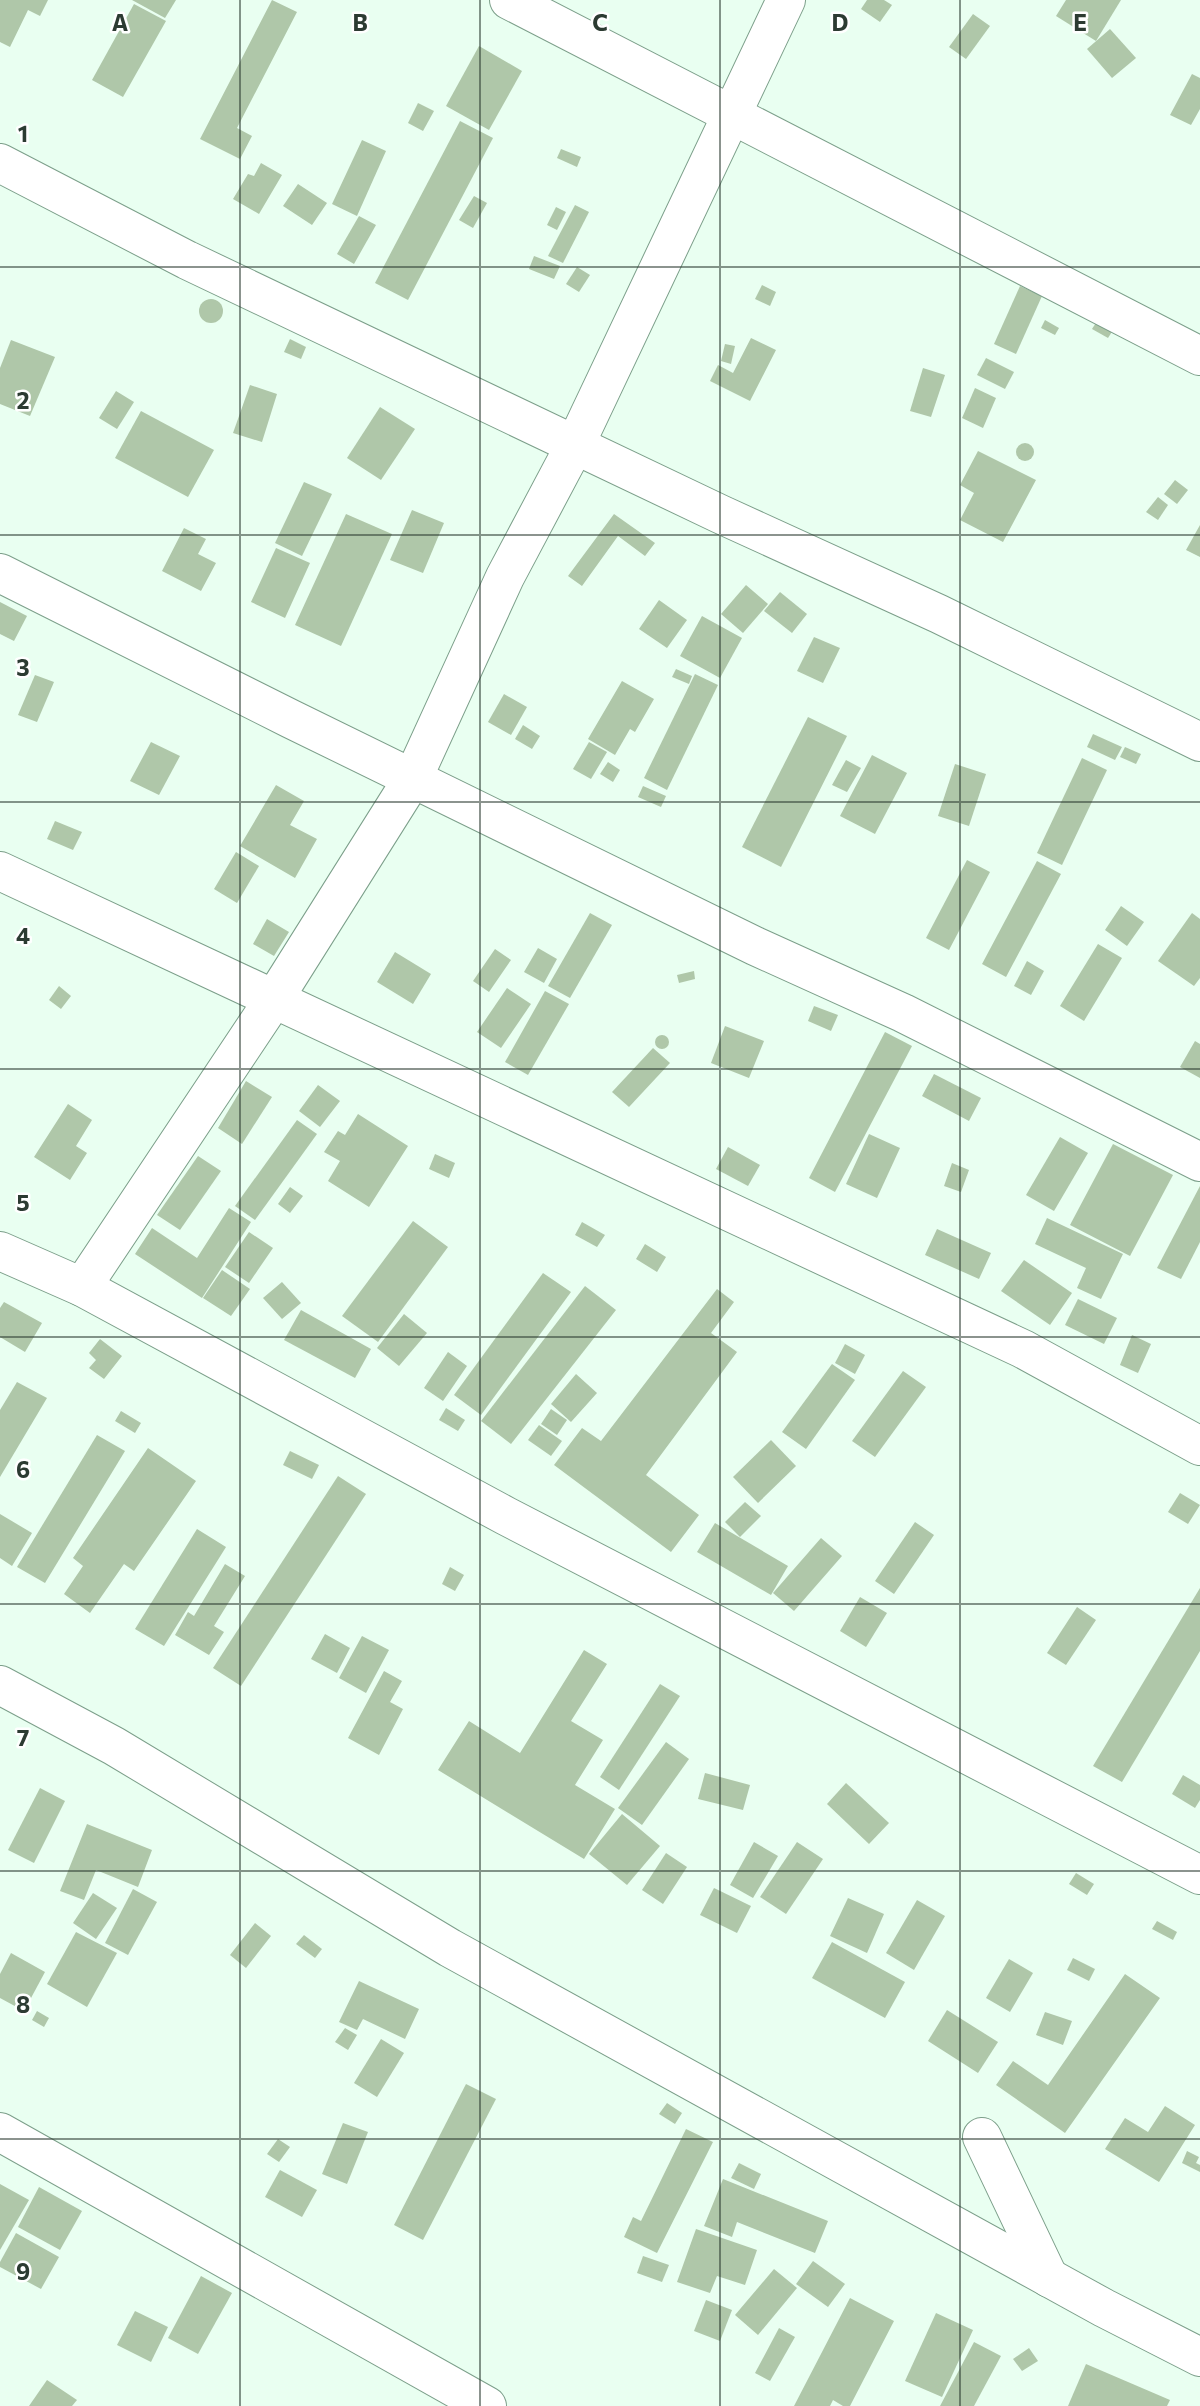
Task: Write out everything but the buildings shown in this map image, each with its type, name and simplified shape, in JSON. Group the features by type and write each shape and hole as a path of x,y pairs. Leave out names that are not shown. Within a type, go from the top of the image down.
{"street":[{"path":"509,0 1200,355"},
{"path":"82,1287 274,999 413,778 505,577 576,443 786,0"},
{"path":"0,163 187,260 576,443 720,514 951,620 1200,742"},
{"path":"0,573 755,946 903,1013 1200,1163"},
{"path":"0,871 1023,1349 1200,1446"},
{"path":"0,1251 82,1287 506,1516 1200,1875"},
{"path":"0,1685 114,1746 463,1955 1049,2278 1200,2357"},
{"path":"0,2132 488,2406"},
{"path":"982,2137 1049,2278"}]}
